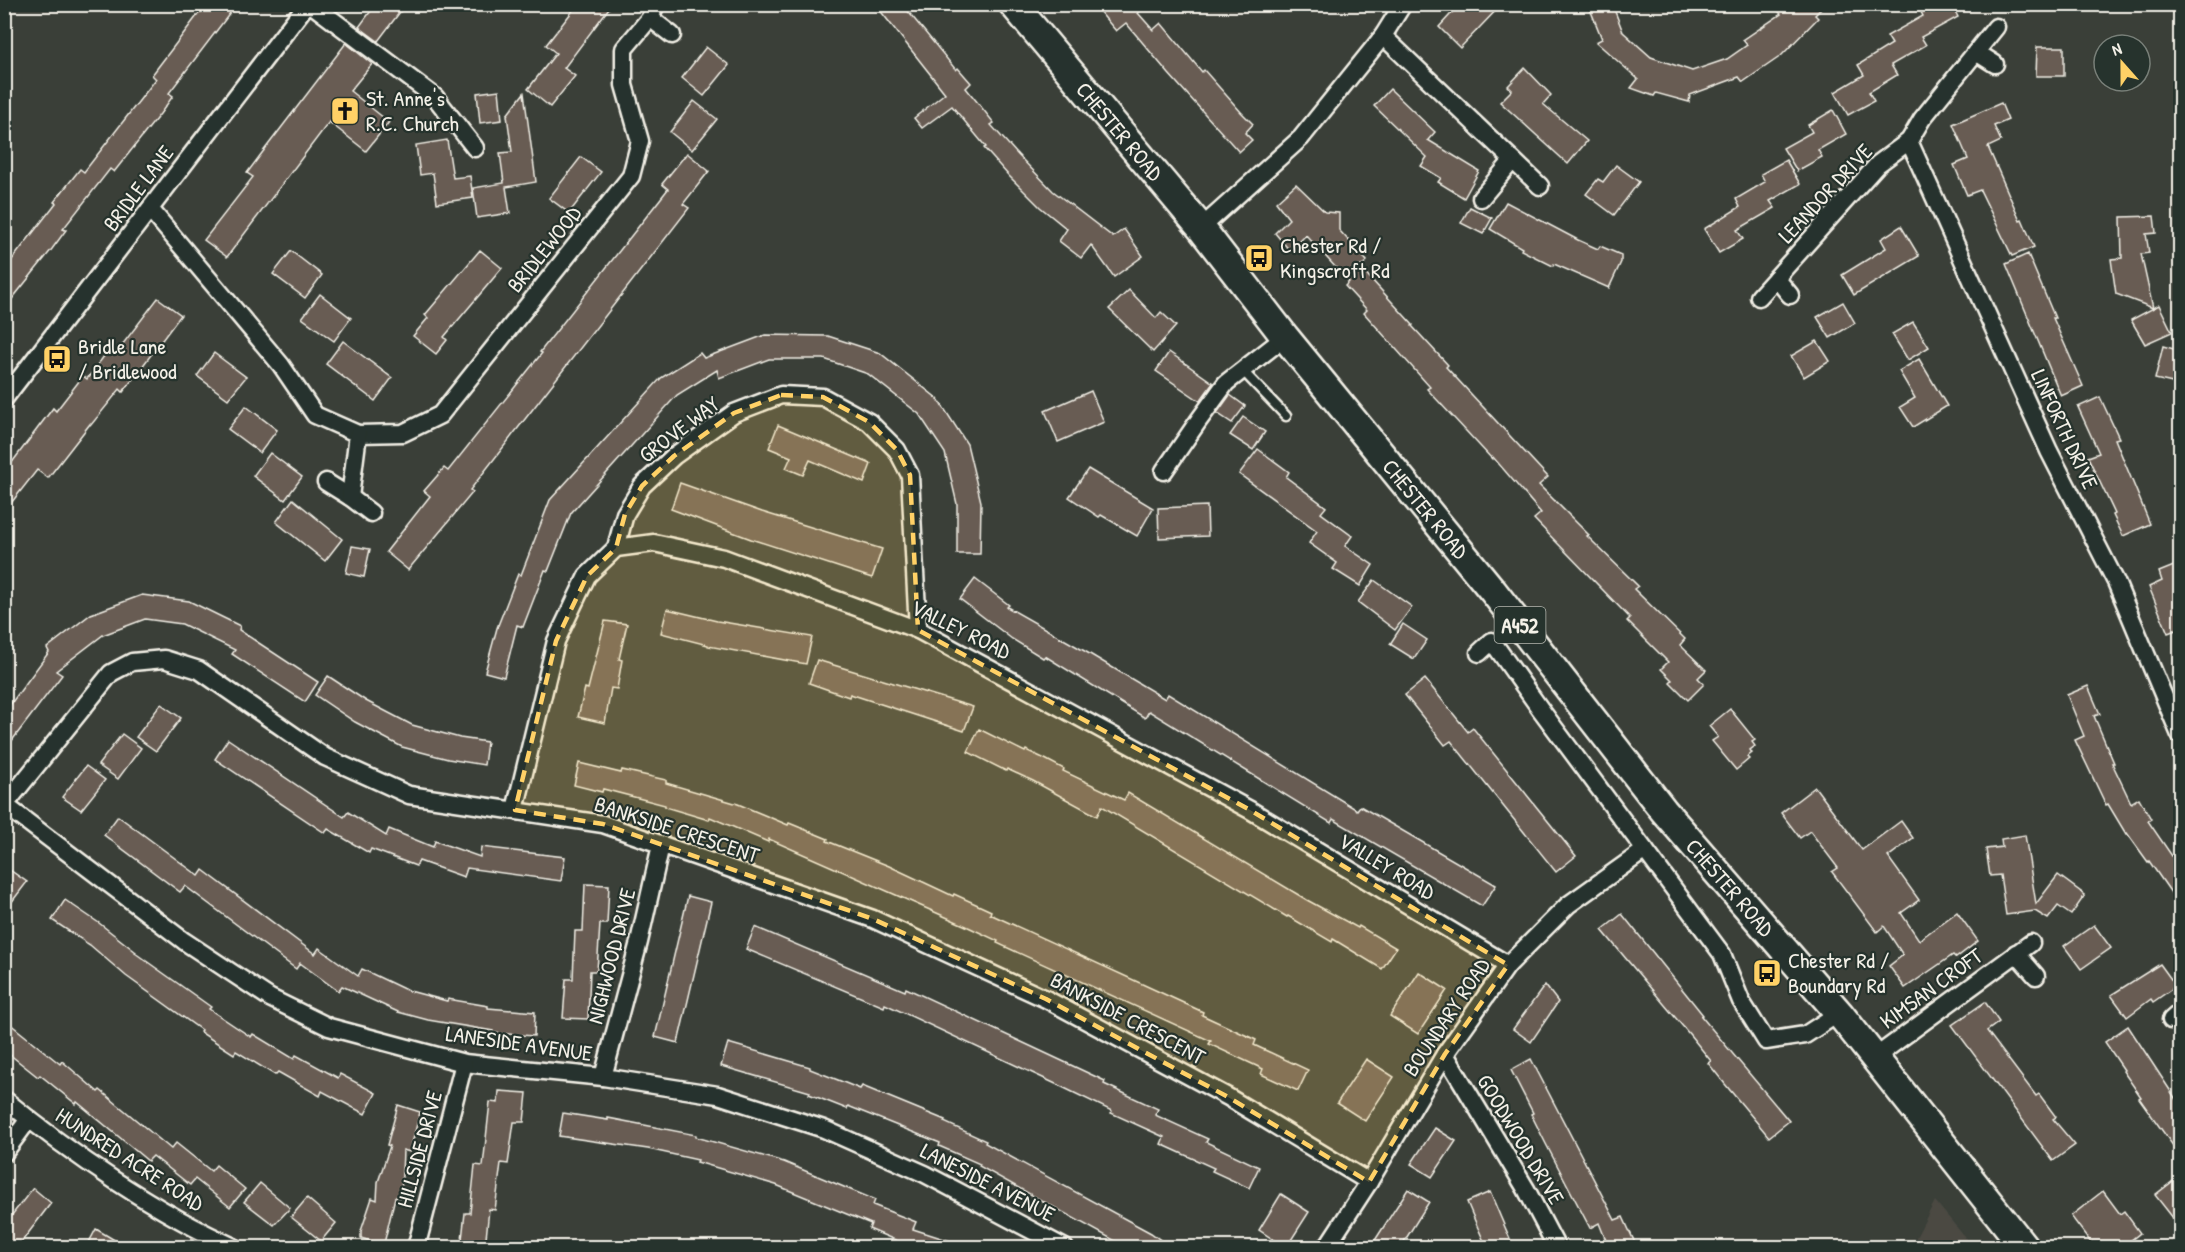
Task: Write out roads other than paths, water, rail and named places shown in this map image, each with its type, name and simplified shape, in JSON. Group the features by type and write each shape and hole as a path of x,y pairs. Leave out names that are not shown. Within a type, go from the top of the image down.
{"highway":[{"name":"CHESTER ROAD","path":"1013,4 1201,228 1285,337 1493,591 1664,811 1839,1013 2025,1248"}],"street":[{"path":"309,4 435,97 475,148"},
{"name":"BRIDLE LANE","path":"4,399 309,4"},
{"path":"1201,228 1301,138 1383,36 1403,4"},
{"name":"BRIDLEWOOD","path":"150,209 281,365 315,415 358,434 403,433 440,415 631,176 640,141 624,85 624,49 653,11 672,35"},
{"path":"1909,141 1922,119 1996,27"},
{"path":"1383,36 1540,186"},
{"path":"1976,52 1995,64"},
{"name":"LEANDOR DRIVE","path":"1759,297 1878,164 1909,141"},
{"name":"LINFORTH DRIVE","path":"1909,141 2049,451 2116,582 2181,735"},
{"path":"1482,198 1512,161"},
{"path":"1776,278 1790,295"},
{"path":"1164,471 1198,420 1227,383 1285,337"},
{"name":"GROVE WAY","path":"616,548 625,514 642,486 674,456 734,413 781,395 823,397 869,422 897,450 910,475 918,630"},
{"path":"350,497 358,434"},
{"path":"326,482 371,513"},
{"name":"VALLEY ROAD","path":"616,548 654,543 724,558 918,630 1250,810 1508,965"},
{"path":"515,810 556,641 587,576 616,548"},
{"name":"CHESTER ROAD","path":"1479,653 1492,641 1722,954 1741,1001 1766,1041 1804,1035 1839,1013"},
{"name":"BANKSIDE CRESCENT","path":"5,805 111,673 132,662 164,659 199,670 325,757 409,795 603,824 873,919 1046,999 1228,1096 1369,1182"},
{"name":"LANESIDE AVENUE","path":"5,805 184,941 270,998 329,1027 464,1063 603,1077 718,1095 824,1129 925,1174 1047,1236 1065,1248"},
{"name":"NIGHWOOD DRIVE","path":"603,1077 639,942 661,845"},
{"name":"BOUNDARY ROAD","path":"1326,1248 1369,1182 1445,1054 1508,965 1568,905 1645,850"},
{"name":"KIMSAN CROFT","path":"1874,1058 2031,943"},
{"name":"KIMSAN CROFT","path":"2016,953 2036,976"},
{"name":"GOODWOOD DRIVE","path":"1445,1054 1526,1190 1557,1248"},
{"name":"HILLSIDE DRIVE","path":"416,1248 464,1063"},
{"name":"HUNDRED ACRE ROAD","path":"4,1099 106,1173 197,1230 236,1248"},
{"path":"4,1153 29,1119"}],"lane":[{"path":"1242,370 1286,416"}],"place":[{"name":"St. Anne's R.C. Church","path":"345,111"},
{"name":"Chester Rd / Kingscroft Rd","path":"1259,258"},
{"name":"Bridle Lane / Bridlewood","path":"57,359"},
{"name":"Chester Rd / Boundary Rd","path":"1767,973"}]}
